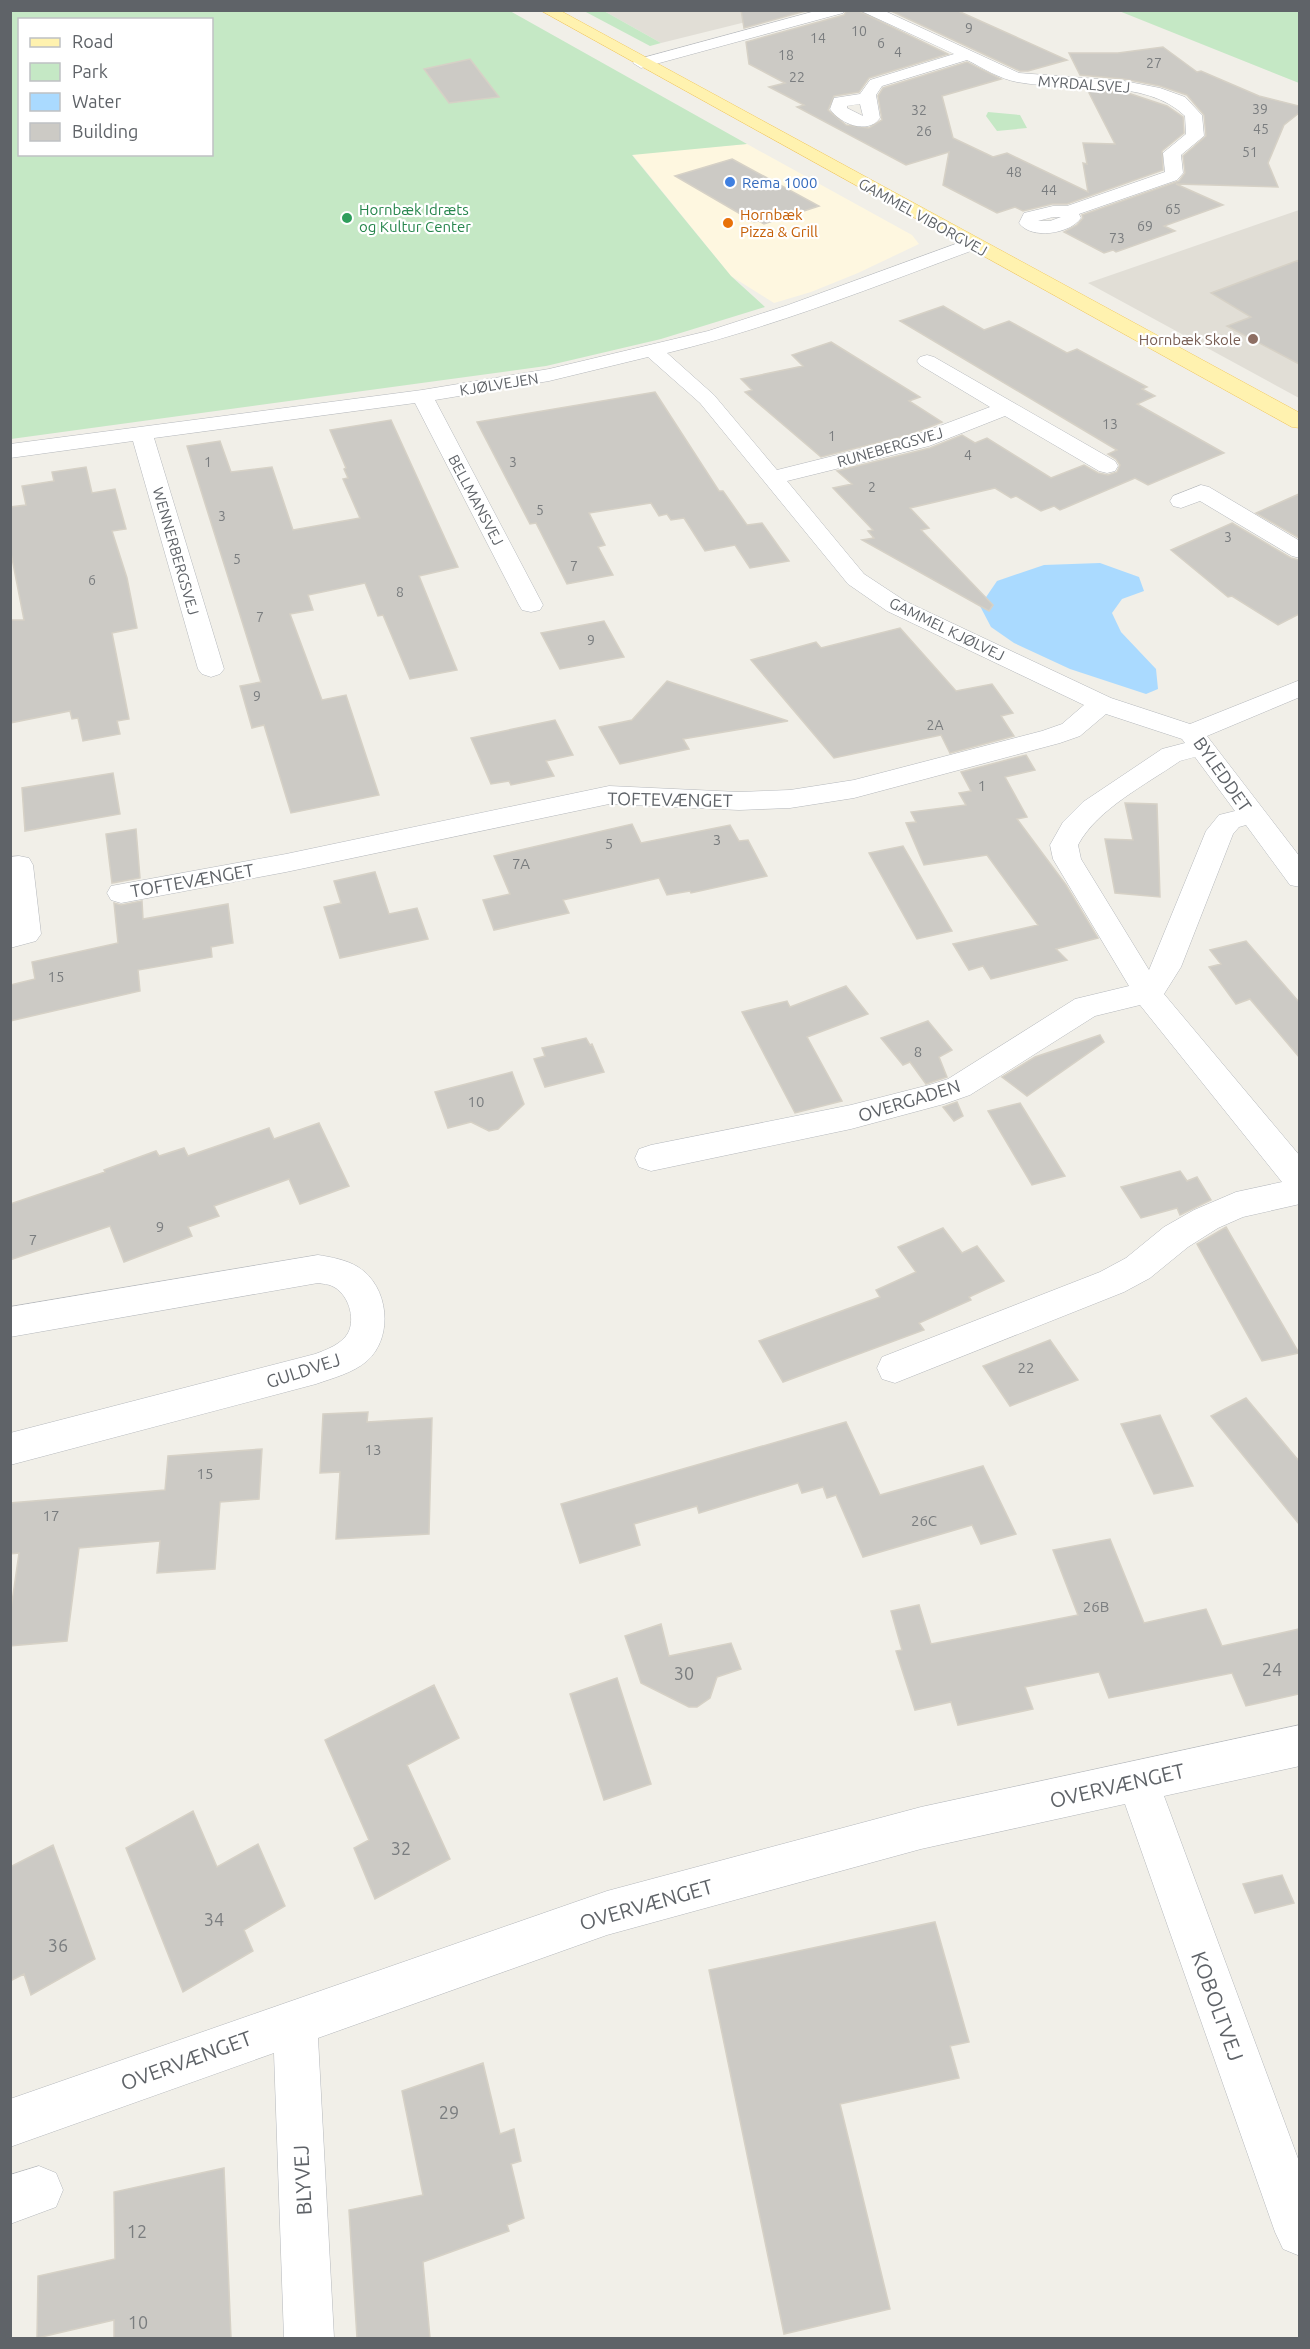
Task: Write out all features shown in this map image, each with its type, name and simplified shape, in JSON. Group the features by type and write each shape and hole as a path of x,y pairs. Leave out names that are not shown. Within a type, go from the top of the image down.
{"main road":[{"name":"GAMMEL VIBORGVEJ","path":"547,10 1299,422"}],"street":[{"path":"641,63 838,10"},
{"name":"MYRDALSVEJ","path":"866,10 1025,79 1135,86 1166,96 1192,113 1197,122 1195,136 1172,153 1174,173 1171,176 1069,212"},
{"path":"867,98 868,91 882,80 968,55"},
{"name":"KJØLVEJEN","path":"10,451 422,396 549,375 653,351 795,309 972,244"},
{"name":"GAMMEL KJØLVEJ","path":"653,351 707,399 856,579 896,606 1102,704 1196,740"},
{"path":"927,361 1107,466"},
{"name":"BELLMANSVEJ","path":"422,396 531,605"},
{"name":"RUNEBERGSVEJ","path":"771,478 921,441 1006,408"},
{"name":"WENNERBERGSVEJ","path":"142,433 211,669"},
{"path":"1181,501 1201,492 1299,551"},
{"name":"BYLEDDET","path":"1299,688 1196,740 1299,878"},
{"name":"TOFTEVÆNGET","path":"121,893 286,863 609,795 739,801 790,798 854,789 1051,737 1071,730 1102,704"},
{"path":"1196,740 1093,808 1073,828 1064,845 1067,859 1146,993 1299,1180"},
{"path":"1146,993 1155,985 1166,967 1220,831 1229,821 1252,815"},
{"path":"10,866 19,865 26,934 10,938"},
{"name":"OVERGADEN","path":"651,1158 851,1117 933,1096 959,1087 984,1073 1086,1007 1146,993"},
{"path":"895,1368 1112,1282 1138,1268 1176,1238 1236,1205 1299,1191"},
{"name":"GULDVEJ","path":"10,1322 318,1269 335,1272 348,1278 360,1289 368,1317 368,1333 358,1348 341,1359 316,1369 10,1449"},
{"name":"OVERVÆNGET","path":"10,2123 292,2022 608,1913 921,1828 1299,1745"},
{"name":"KOBOLTVEJ","path":"1137,1779 1299,2232"},
{"name":"BLYVEJ","path":"292,2022 297,2051 309,2338"}],"shaded area":[{"path":"777,10 782,13 661,43 604,11"},
{"path":"747,144 912,235 919,244 858,273 811,292 774,303 731,276 632,154"},
{"path":"1299,210 1299,398 1088,283"}],"green space":[{"name":"Hornbæk Idræts og Kultur Center","path":"10,11 510,11 747,144 632,155 731,276 765,307 661,339 546,366 11,439"},
{"path":"584,11 604,11 661,43 650,46"},
{"path":"1119,11 1299,11 1299,83"},
{"path":"988,112 1020,115 1027,128 997,131 986,116"}],"water":[{"path":"1100,563 1139,577 1144,591 1122,599 1112,613 1121,632 1156,669 1158,689 1146,694 1070,669 1014,643 991,627 980,606 997,581 1044,565"}],"building":[{"path":"741,10 809,10 744,28"},
{"path":"847,10 857,10 948,54 869,78 859,92 834,96 828,110 846,125 869,128 882,120 878,96 883,88 967,62 1001,79 942,96 953,138 993,157 1007,153 1088,192 1083,163 1087,164 1083,143 1115,144 1087,89 1128,93 1167,106 1183,117 1184,133 1162,151 1163,170 1067,204 1052,204 1023,211 1015,207 997,213 943,185 949,152 906,165 797,107 804,105 769,87 785,83 749,64 746,42 844,15"},
{"path":"889,10 956,10 1067,60 1028,71 1020,71"},
{"path":"1163,47 1197,72 1201,71 1259,96 1299,106 1299,113 1284,125 1268,163 1278,187 1176,184 1223,205 1164,226 1175,231 1116,252 1113,250 1104,253 1064,232 1077,225 1083,218 1082,215 1179,181 1185,173 1183,156 1206,136 1204,115 1187,95 1160,86 1124,79 1080,75 1069,53 1118,53"},
{"path":"470,59 499,97 449,103 424,69"},
{"name":"Rema 1000","path":"732,159 819,206 764,224 759,221 754,222 675,176"},
{"path":"1299,260 1299,364 1227,326 1251,317 1211,293"},
{"path":"943,306 984,330 1009,321 1067,353 1077,349 1147,387 1142,389 1155,396 1137,404 1224,453 1148,485 1135,478 1060,510 1054,506 1041,511 1016,496 1011,498 995,488 910,508 929,528 921,530 993,605 989,611 862,540 874,538 868,531 873,530 833,488 852,484 837,471 930,448 962,435 975,443 987,438 1051,478 1084,465 1098,473 1108,475 1117,472 1120,465 1108,454 1117,450 900,321"},
{"path":"831,342 920,397 909,401 942,422 912,434 821,457 745,392 752,390 741,379 803,366 792,355"},
{"path":"655,392 719,491 723,491 747,525 762,523 789,561 750,568 735,545 705,551 684,518 671,520 667,514 659,516 651,503 589,513 605,545 598,547 613,575 567,584 536,523 530,524 477,422"},
{"path":"391,420 458,567 419,576 457,670 410,679 383,615 378,616 365,583 308,595 313,610 290,614 322,700 346,695 379,795 291,813 264,725 252,728 240,686 261,682 187,446 220,441 231,472 272,467 293,530 360,518 343,479 348,478 344,469 346,468 330,430"},
{"path":"86,467 92,493 115,489 126,529 112,531 127,578 137,628 112,633 129,719 117,721 120,734 83,741 78,718 72,719 70,711 10,723 10,620 24,620 10,548 10,507 26,505 22,486 54,481 52,472"},
{"path":"1299,494 1299,538 1256,513"},
{"path":"1232,523 1291,558 1299,560 1299,614 1278,625 1232,596 1228,597 1171,550"},
{"path":"604,621 624,657 560,669 541,633"},
{"path":"900,628 956,691 992,684 1013,713 1001,716 1014,736 950,753 941,735 834,758 751,660 816,642 821,648"},
{"path":"667,681 788,721 683,739 689,749 620,764 599,727 632,720"},
{"path":"555,720 573,755 546,761 554,776 511,785 509,781 491,784 471,738"},
{"path":"1026,755 1035,770 1005,777 1027,817 1017,819 1066,885 1098,938 1056,949 1067,960 991,979 983,966 969,970 953,944 1038,925 987,855 924,865 906,823 916,822 911,812 966,805 959,793 971,791 961,772"},
{"path":"113,773 120,814 25,831 22,788"},
{"path":"1125,803 1157,804 1160,897 1115,893 1105,839 1133,840"},
{"path":"632,824 641,843 730,825 739,841 748,840 767,876 691,893 690,891 667,895 659,878 563,900 569,913 494,930 483,900 510,894 494,856"},
{"path":"136,829 140,878 112,883 106,834"},
{"path":"903,846 952,931 917,939 869,853"},
{"path":"375,872 389,914 417,908 428,939 340,958 324,907 341,903 334,881"},
{"path":"142,901 143,919 228,904 233,943 211,947 212,957 138,970 140,991 10,1021 10,985 35,979 32,962 118,943 114,903 121,905"},
{"path":"1246,941 1299,1002 1299,1057 1250,999 1236,1004 1209,967 1221,964 1210,950"},
{"path":"846,986 868,1014 807,1037 842,1101 795,1113 742,1012 787,1001 790,1007"},
{"path":"928,1021 952,1050 939,1057 947,1077 926,1084 910,1062 903,1065 881,1038"},
{"path":"1100,1035 1104,1042 1027,1096 1002,1077 1035,1057"},
{"path":"586,1038 590,1045 592,1044 604,1072 545,1087 534,1059 545,1056 542,1048"},
{"path":"512,1072 524,1104 498,1129 489,1131 471,1122 448,1128 435,1092"},
{"path":"957,1102 963,1116 954,1121 943,1107"},
{"path":"1020,1103 1065,1176 1032,1185 988,1111"},
{"path":"319,1123 349,1186 300,1204 289,1179 214,1206 219,1216 188,1227 192,1236 124,1262 110,1226 10,1260 10,1204 105,1172 104,1170 156,1151 159,1156 184,1148 188,1156 269,1128 274,1139"},
{"path":"1180,1171 1187,1181 1197,1177 1211,1200 1180,1215 1177,1208 1141,1218 1121,1187"},
{"path":"1226,1227 1299,1353 1262,1361 1197,1244"},
{"path":"943,1228 962,1253 977,1246 1004,1281 969,1297 971,1300 919,1323 924,1330 783,1382 759,1341 880,1297 876,1290 916,1272 898,1247"},
{"path":"1050,1340 1078,1380 1010,1406 983,1366"},
{"path":"1246,1398 1299,1461 1299,1524 1211,1416"},
{"path":"368,1412 367,1422 432,1418 429,1534 336,1539 340,1472 320,1473 323,1414"},
{"path":"1160,1415 1193,1486 1154,1494 1121,1424"},
{"path":"846,1422 880,1495 983,1466 1016,1534 981,1544 972,1525 863,1557 836,1495 827,1498 823,1487 802,1493 798,1483 699,1513 697,1506 634,1524 640,1545 580,1563 561,1504"},
{"path":"262,1449 259,1499 220,1502 215,1569 157,1573 160,1541 79,1548 67,1641 10,1646 10,1616 19,1553 10,1554 10,1503 165,1490 168,1456"},
{"path":"1110,1539 1144,1623 1206,1609 1222,1646 1299,1629 1299,1694 1246,1706 1232,1673 1109,1698 1099,1672 1025,1687 1033,1709 958,1725 951,1702 915,1710 896,1651 902,1650 891,1611 919,1605 931,1644 1078,1615 1053,1550"},
{"path":"661,1624 669,1656 731,1643 741,1669 717,1677 710,1698 697,1707 689,1707 641,1683 625,1636"},
{"path":"617,1678 651,1784 604,1800 570,1694"},
{"path":"434,1685 459,1738 407,1765 450,1859 375,1899 354,1848 369,1840 325,1740"},
{"path":"193,1811 217,1867 258,1844 285,1906 244,1930 253,1951 183,1992 126,1848"},
{"path":"53,1845 95,1959 31,1995 24,1974 10,1981 10,1867"},
{"path":"1282,1875 1294,1903 1255,1913 1243,1884"},
{"path":"935,1922 969,2042 950,2046 959,2078 840,2104 890,2309 784,2334 709,1970"},
{"path":"483,2063 500,2134 514,2129 521,2161 511,2164 524,2218 507,2225 509,2231 423,2262 430,2338 357,2338 349,2210 423,2195 402,2091"},
{"path":"224,2168 231,2338 114,2338 114,2320 37,2338 38,2276 115,2259 114,2192"}],"place":[{"name":"Rema 1000","path":"730,182"},
{"name":"Hornbæk Idræts og Kultur Center","path":"347,218"},
{"name":"Hornbæk Pizza & Grill","path":"728,223"},
{"name":"Hornbæk Skole","path":"1253,339"}]}
